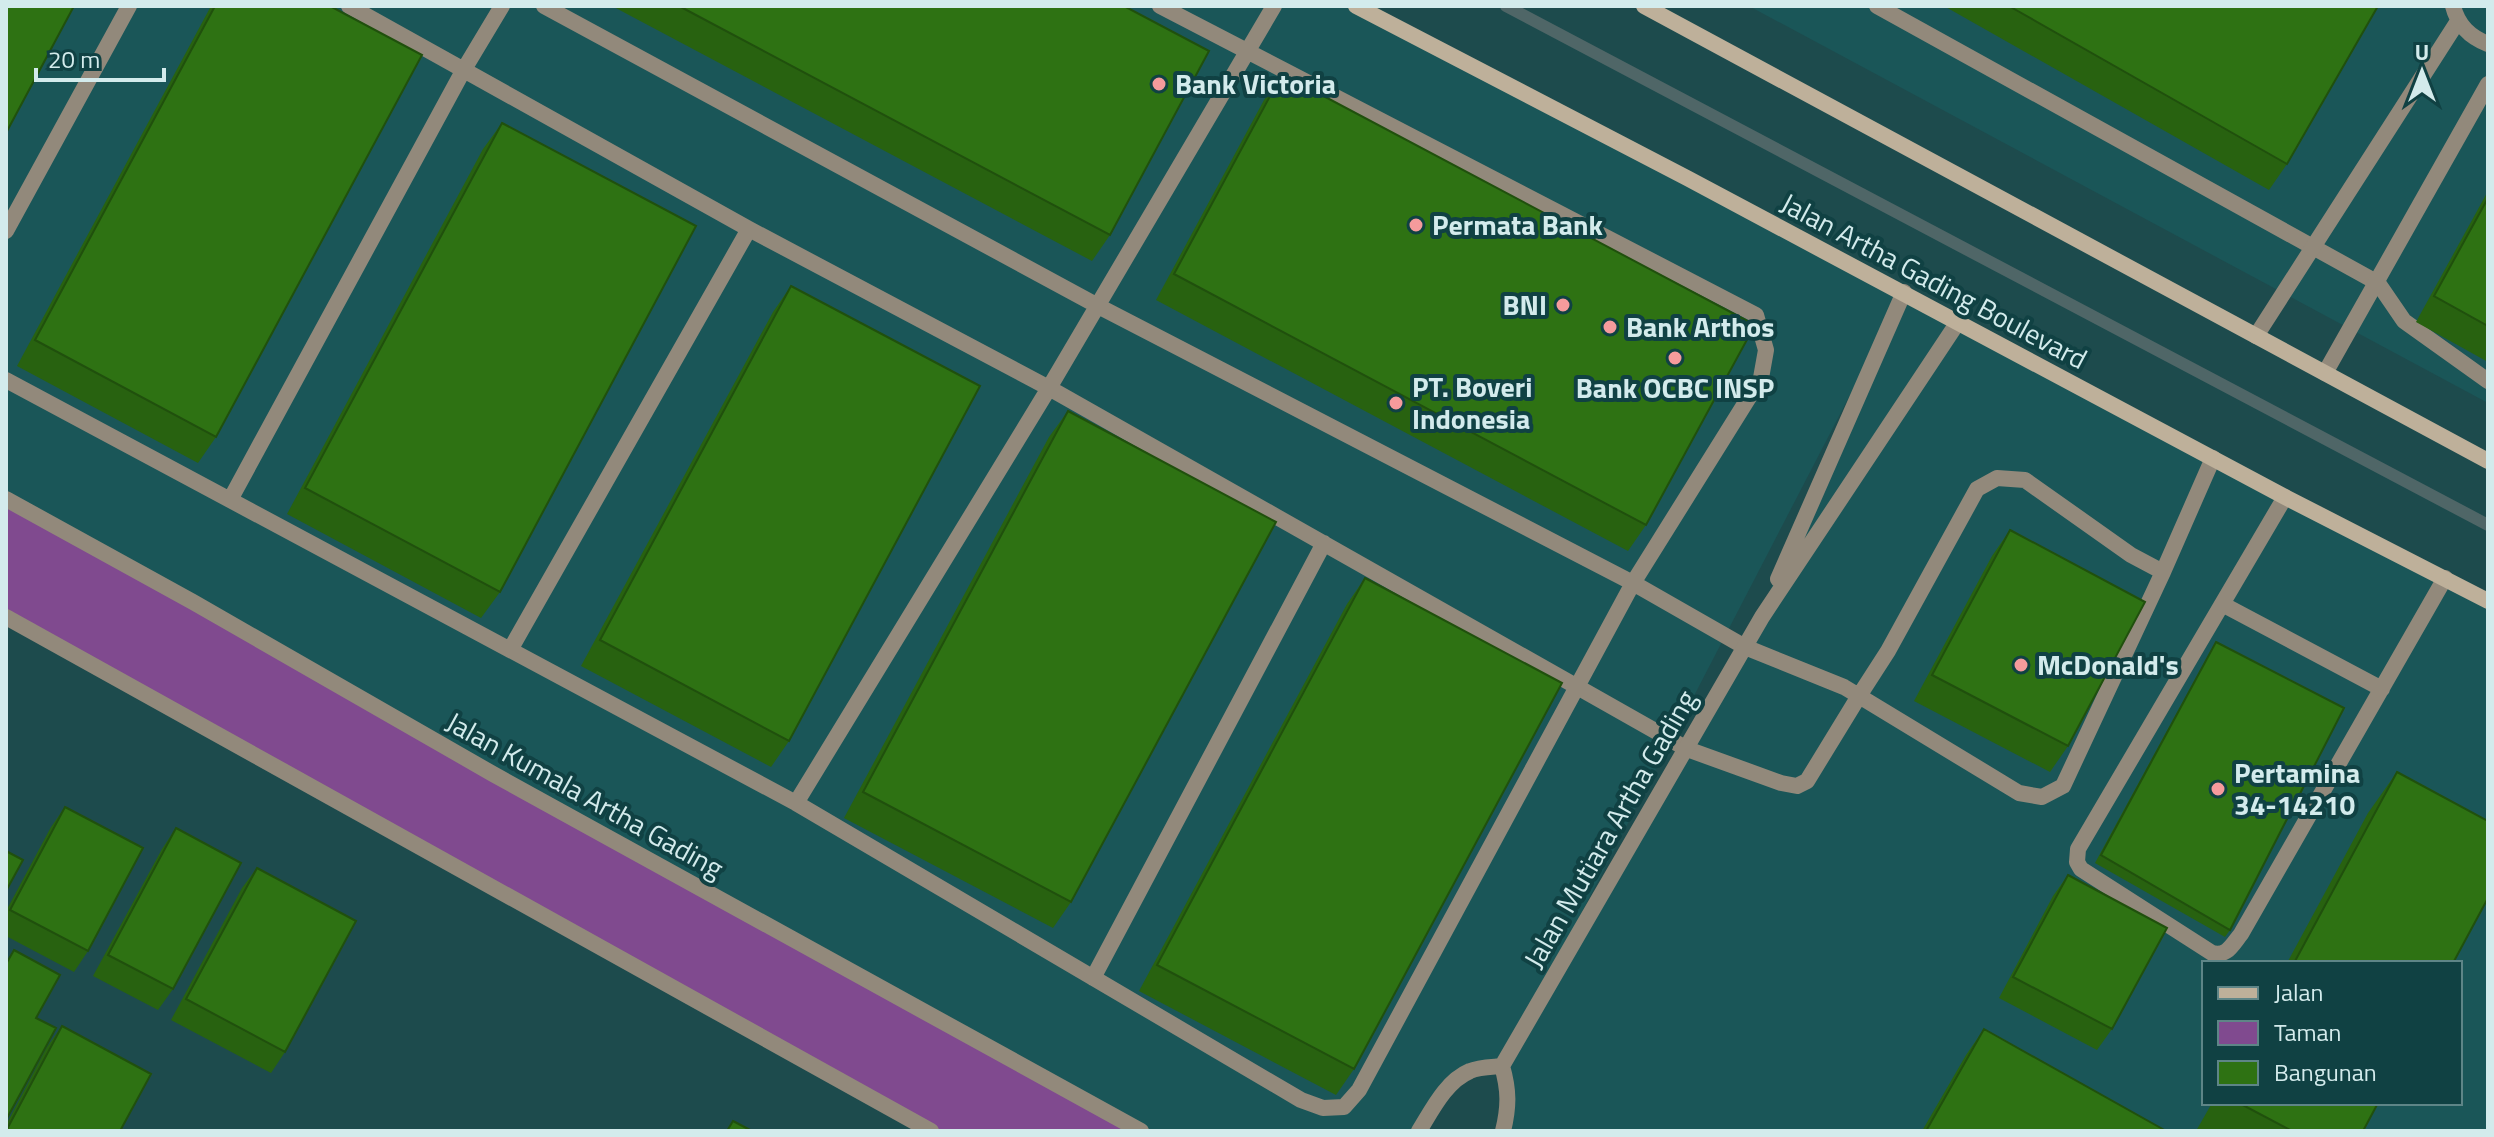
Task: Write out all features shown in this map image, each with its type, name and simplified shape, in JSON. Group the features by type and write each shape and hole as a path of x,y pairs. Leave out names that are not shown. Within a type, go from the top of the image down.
{"main road":[{"name":"Jalan Artha Gading Boulevard","path":"1356,6 2488,601"},
{"path":"1644,6 2488,461"}],"street":[{"path":"6,231 129,6"},
{"path":"349,6 749,229 1049,388 1687,749 1797,786 1807,781 1888,651 1977,489 1997,478 2025,480 2131,555 2163,572"},
{"path":"230,500 463,71 502,6"},
{"path":"544,6 1098,306 1633,583 1745,647 1844,687 2019,793 2042,797 2063,786 2213,458"},
{"path":"6,380 796,803 1301,1100 1323,1108 1344,1107 1359,1090 1633,583 1761,378 1766,350 1756,315 1160,6"},
{"path":"796,803 1049,388 1274,6"},
{"path":"1877,6 2378,283 2404,321 2488,381"},
{"path":"2256,336 2314,248 2456,14 2466,32 2488,44"},
{"path":"2325,373 2488,84"},
{"path":"510,650 749,229"},
{"name":"Jalan Mutiara Artha Gading","path":"1762,617 1904,292"},
{"name":"Jalan Mutiara Artha Gading","path":"1502,1066 1762,617 1958,322"},
{"path":"2285,497 2078,849 2077,862 2081,869 2212,953 2226,953 2241,934 2445,578"},
{"name":"Jalan Kumala Artha Gading","path":"6,499 493,774 1141,1131"},
{"path":"1093,978 1324,543"},
{"path":"2222,604 2382,689"},
{"path":"6,617 931,1131"},
{"path":"1419,1131 1439,1098 1470,1070 1502,1066 1508,1086 1509,1108 1503,1131"}],"shaded area":[{"path":"6,6 1356,6 2488,603 2488,1131 1503,1131 1503,1067 1470,1070 1419,1131 1145,1131 6,496","holes":["1894,310 1745,647 1514,1043"]},
{"path":"1749,6 2488,6 2488,403"}],"green space":[{"path":"6,500 1144,1131 917,1131 6,620"}],"building":[{"path":"6,6 74,6 6,133"},
{"path":"215,6 330,6 422,55 216,437 35,340"},
{"path":"679,6 1124,6 1209,51 1110,235"},
{"path":"2009,6 2378,6 2287,164"},
{"path":"1282,74 1755,325 1646,525 1174,274"},
{"path":"502,123 696,226 500,592 305,488"},
{"path":"2488,198 2488,326 2434,296"},
{"path":"791,286 980,386 789,741 600,640"},
{"path":"1068,411 1276,522 1071,902 863,792"},
{"name":"McDonald's","path":"2010,530 2145,602 2068,746 1932,675"},
{"path":"1365,578 1562,683 1354,1069 1157,965"},
{"name":"Pertamina 34-14210","path":"2216,642 2344,708 2230,930 2101,855"},
{"path":"2397,772 2488,821 2488,898 2454,961 2295,961"},
{"path":"65,807 143,848 88,951 10,910"},
{"path":"176,828 241,863 173,989 108,955"},
{"path":"6,851 23,860 6,891"},
{"path":"257,868 356,921 285,1052 186,999"},
{"path":"2068,875 2167,928 2112,1029 2013,977"},
{"path":"14,950 60,975 36,1018 56,1028 6,1120 6,964"},
{"path":"62,1026 151,1074 120,1131 6,1131"},
{"path":"1984,1029 2166,1131 1926,1131"},
{"path":"2243,1105 2377,1105 2363,1131 2292,1131"},
{"path":"733,1121 752,1131 727,1131"}],"waterway":[{"path":"1506,6 2488,525"}],"place":[{"name":"Bank Victoria","path":"1159,84"},
{"name":"Permata Bank","path":"1416,225"},
{"name":"BNI","path":"1563,305"},
{"name":"Bank Arthos","path":"1610,327"},
{"name":"Bank OCBC INSP","path":"1675,358"},
{"name":"PT. Boveri Indonesia","path":"1396,403"},
{"name":"McDonald's","path":"2021,665"},
{"name":"Pertamina 34-14210","path":"2218,789"}]}
